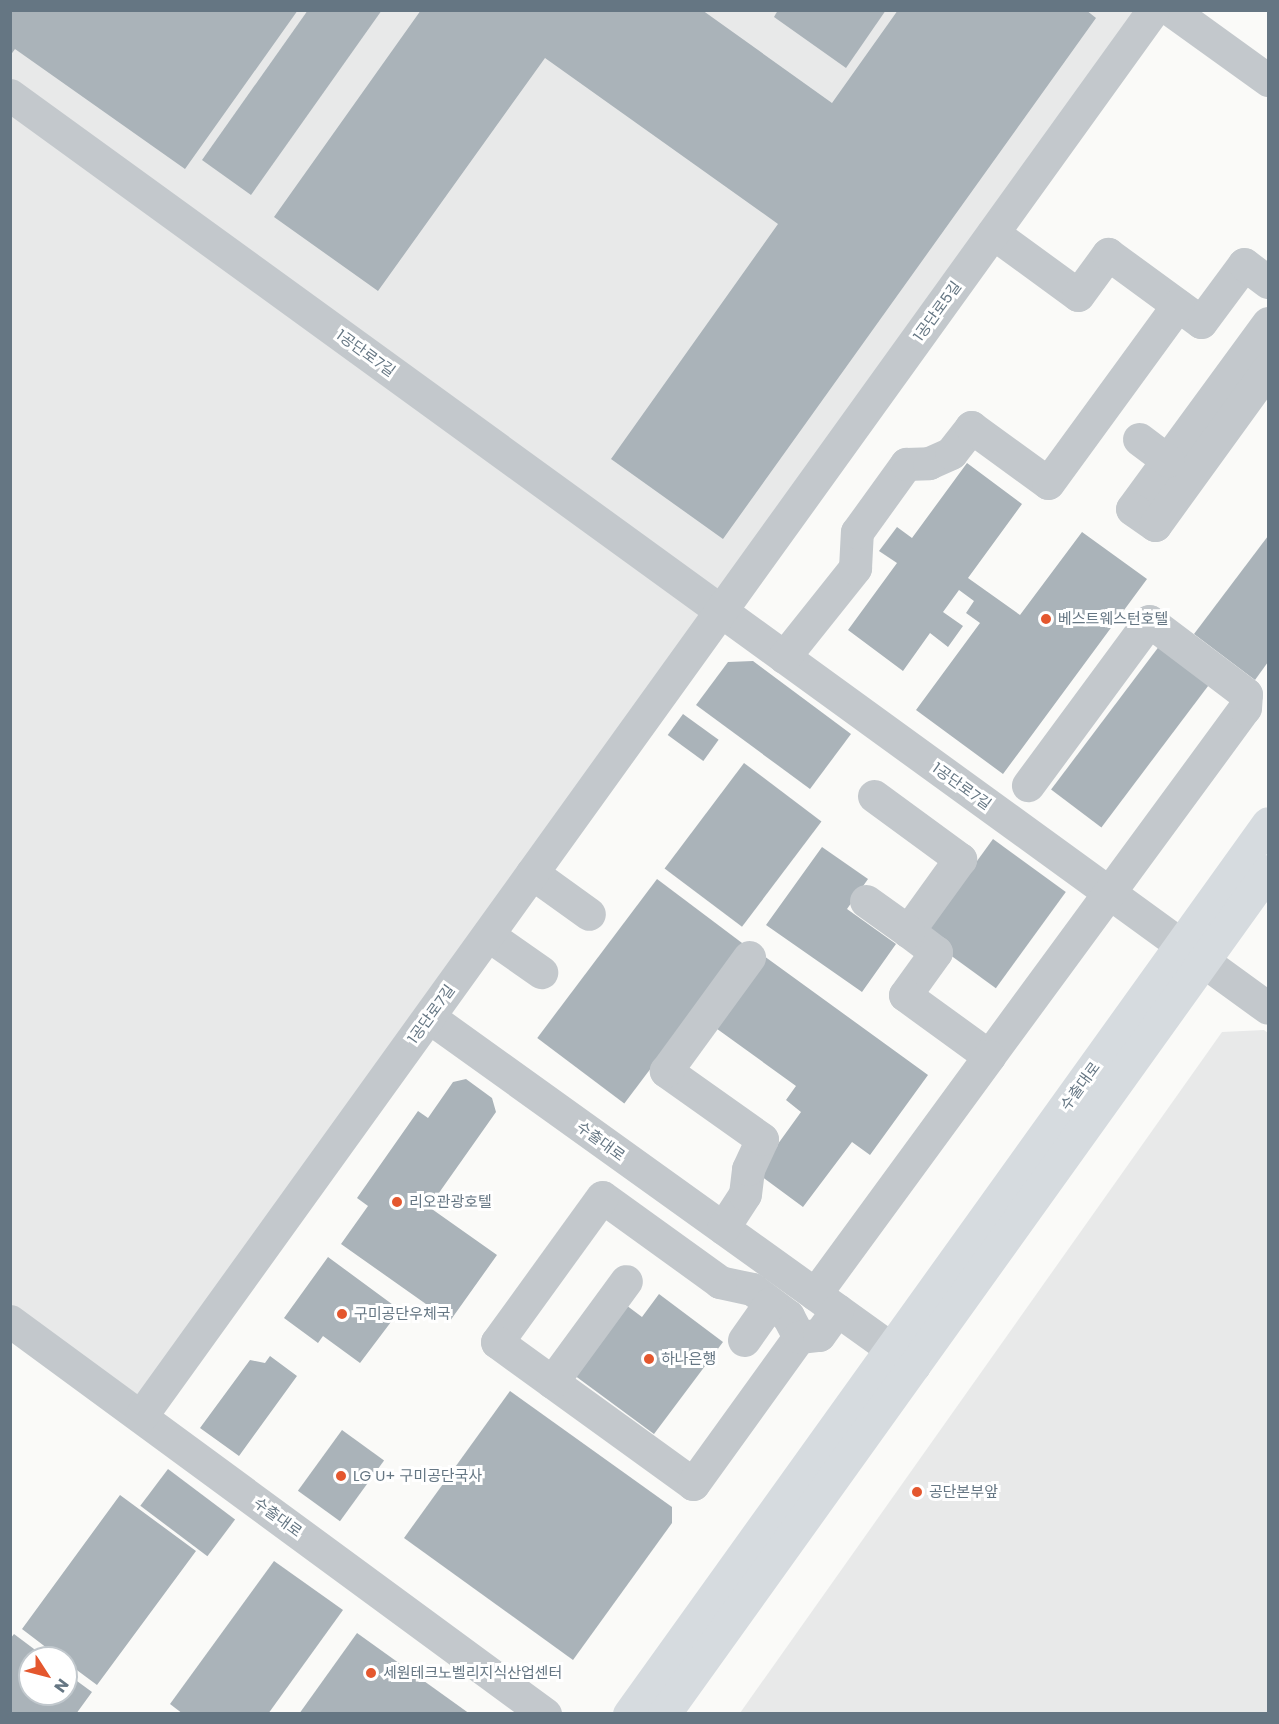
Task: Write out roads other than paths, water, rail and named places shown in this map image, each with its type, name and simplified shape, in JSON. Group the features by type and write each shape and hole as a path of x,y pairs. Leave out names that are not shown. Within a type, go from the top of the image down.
{"main road":[{"name":"수출대로","path":"629,1713 902,1357 1192,953 1269,823"},
{"name":"수출대로","path":"1192,953 1269,871"},
{"name":"수출대로","path":"664,1713 902,1357"}],"street":[{"name":"1공단로5길","path":"721,611 1153,10"},
{"path":"1172,10 1269,80"},
{"name":"1공단로7길","path":"10,95 1269,1008"},
{"path":"993,232 1078,295 1108,254 1201,322 1244,264 1269,282"},
{"path":"784,657 855,568 857,532 906,464 929,463 951,453 971,427 1048,483 1178,305"},
{"path":"1269,323 1132,509 1155,525 1269,369"},
{"path":"1139,439 1168,461"},
{"name":"1공단로7길","path":"141,1416 721,611"},
{"path":"799,1337 788,1316 752,1289 720,1282 602,1197 497,1342 693,1484 799,1337 819,1335 826,1302 989,1056 1245,708 1246,694 1149,621 1028,785"},
{"path":"874,796 960,859 908,931"},
{"path":"532,873 589,914"},
{"path":"866,901 936,952 905,995 989,1056"},
{"path":"488,935 541,972"},
{"path":"723,1228 745,1194 748,1169 762,1139 666,1071 749,957"},
{"name":"수출대로","path":"429,1017 902,1357"},
{"path":"552,1382 626,1281"},
{"path":"744,1340 770,1303"},
{"name":"수출대로","path":"10,1322 545,1713"}],"place":[{"name":"베스트웨스턴호텔","path":"1046,619"},
{"name":"리오관광호텔","path":"397,1202"},
{"name":"구미공단우체국","path":"342,1314"},
{"name":"하나은행","path":"649,1359"},
{"name":"LG U+ 구미공단국사","path":"341,1476"},
{"name":"공단본부앞","path":"917,1492"},
{"name":"세원테크노벨리지식산업센터","path":"371,1673"}]}
